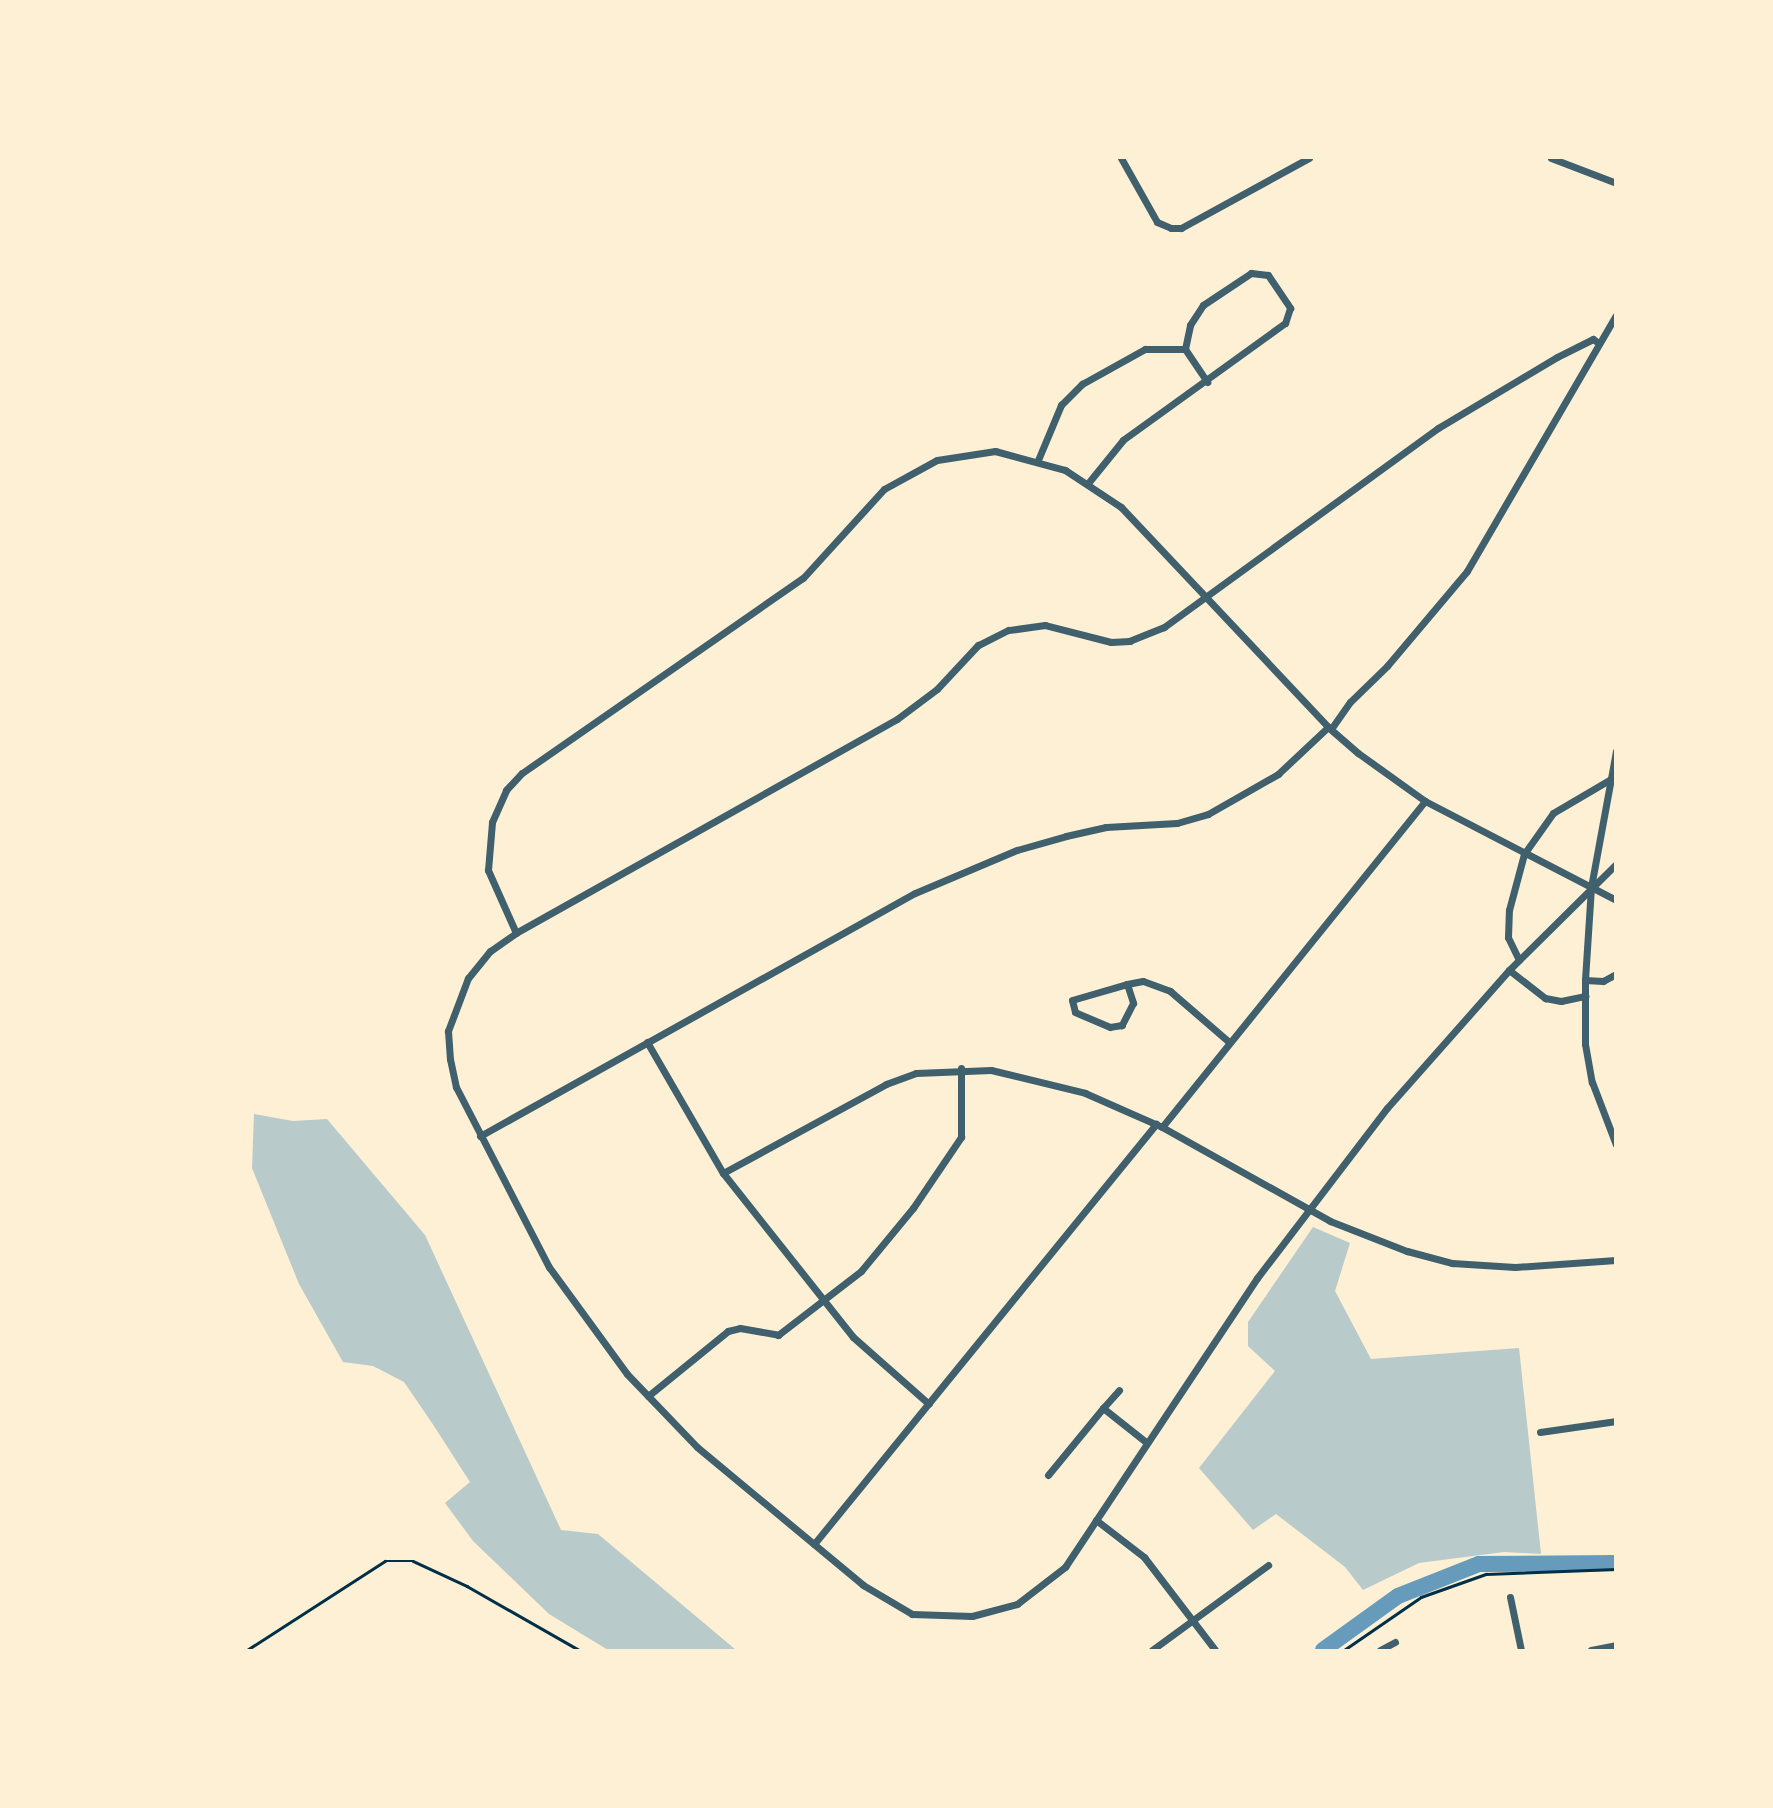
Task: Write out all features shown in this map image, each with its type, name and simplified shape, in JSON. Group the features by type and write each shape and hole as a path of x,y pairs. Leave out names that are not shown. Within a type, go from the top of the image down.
{"street":[{"path":"1121,158 1157,222 1181,228 1309,158"},
{"path":"1551,158 1571,160 1615,183"},
{"path":"1088,483 1123,440 1207,382 1289,317 1290,308 1268,275 1251,273 1203,304 1190,325 1185,349 1207,382"},
{"path":"480,1136 915,893 1017,850 1107,827 1177,823 1208,814 1278,774 1329,728 1350,702 1387,666 1467,571 1615,315"},
{"path":"1597,342 1593,338 1557,357 1438,428 1294,529 1182,616 1130,641 1111,642 1045,625 998,635 978,645 937,689 897,719 516,933 490,951 468,978 448,1031 456,1087 549,1267 605,1349 648,1396 708,1456 814,1544 895,1606 930,1617 972,1616 1017,1604 1065,1567 1257,1278 1387,1108 1509,970 1615,864"},
{"path":"1038,460 1061,405 1082,384 1145,349 1185,349"},
{"path":"516,933 488,870 492,822 506,790 523,773 803,578 864,508 908,474 966,454 995,452 1038,460 1088,483 1149,534 1205,598 1329,728 1425,801 1615,900"},
{"path":"1615,751 1591,887 1585,980 1592,1082 1615,1145"},
{"path":"1519,960 1508,937 1509,910 1524,854 1553,813 1612,777"},
{"path":"814,1544 1425,801"},
{"path":"1509,970 1545,998 1561,1001 1585,996"},
{"path":"1585,980 1603,981 1615,974"},
{"path":"1127,984 1133,1003 1122,1025 1110,1027 1074,1012 1072,999 1127,984 1143,981 1170,991 1228,1041"},
{"path":"647,1042 723,1173 824,1301 884,1368 929,1404"},
{"path":"723,1173 886,1084 916,1073 961,1068 991,1070 1085,1093 1159,1126 1371,1239 1452,1262 1515,1267 1615,1260"},
{"path":"648,1396 728,1331 740,1328 778,1335 861,1271 953,1152 963,1122 961,1068"},
{"path":"1048,1475 1119,1390"},
{"path":"1103,1408 1147,1443"},
{"path":"1540,1432 1615,1421"},
{"path":"1096,1520 1144,1557 1194,1619 1215,1650"},
{"path":"1152,1650 1268,1565"},
{"path":"1510,1597 1521,1650"},
{"path":"1380,1650 1395,1642"},
{"path":"1591,1650 1615,1645"}],"path":[{"path":"247,1650 386,1561 413,1561 457,1581 579,1650"},
{"path":"1344,1650 1421,1597 1486,1574 1615,1569"}],"shaded area":[{"path":"254,1114 293,1121 327,1119 425,1235 561,1530 598,1534 736,1650 608,1650 549,1614 473,1541 445,1503 470,1482 432,1423 404,1382 373,1366 343,1362 299,1284 252,1168"},
{"path":"1313,1227 1350,1243 1335,1291 1371,1359 1519,1348 1541,1554 1504,1552 1419,1563 1363,1590 1345,1567 1276,1514 1253,1530 1199,1468 1275,1371 1248,1346 1248,1322"}],"waterway":[{"path":"1323,1650 1398,1596 1479,1564 1616,1563"}]}
